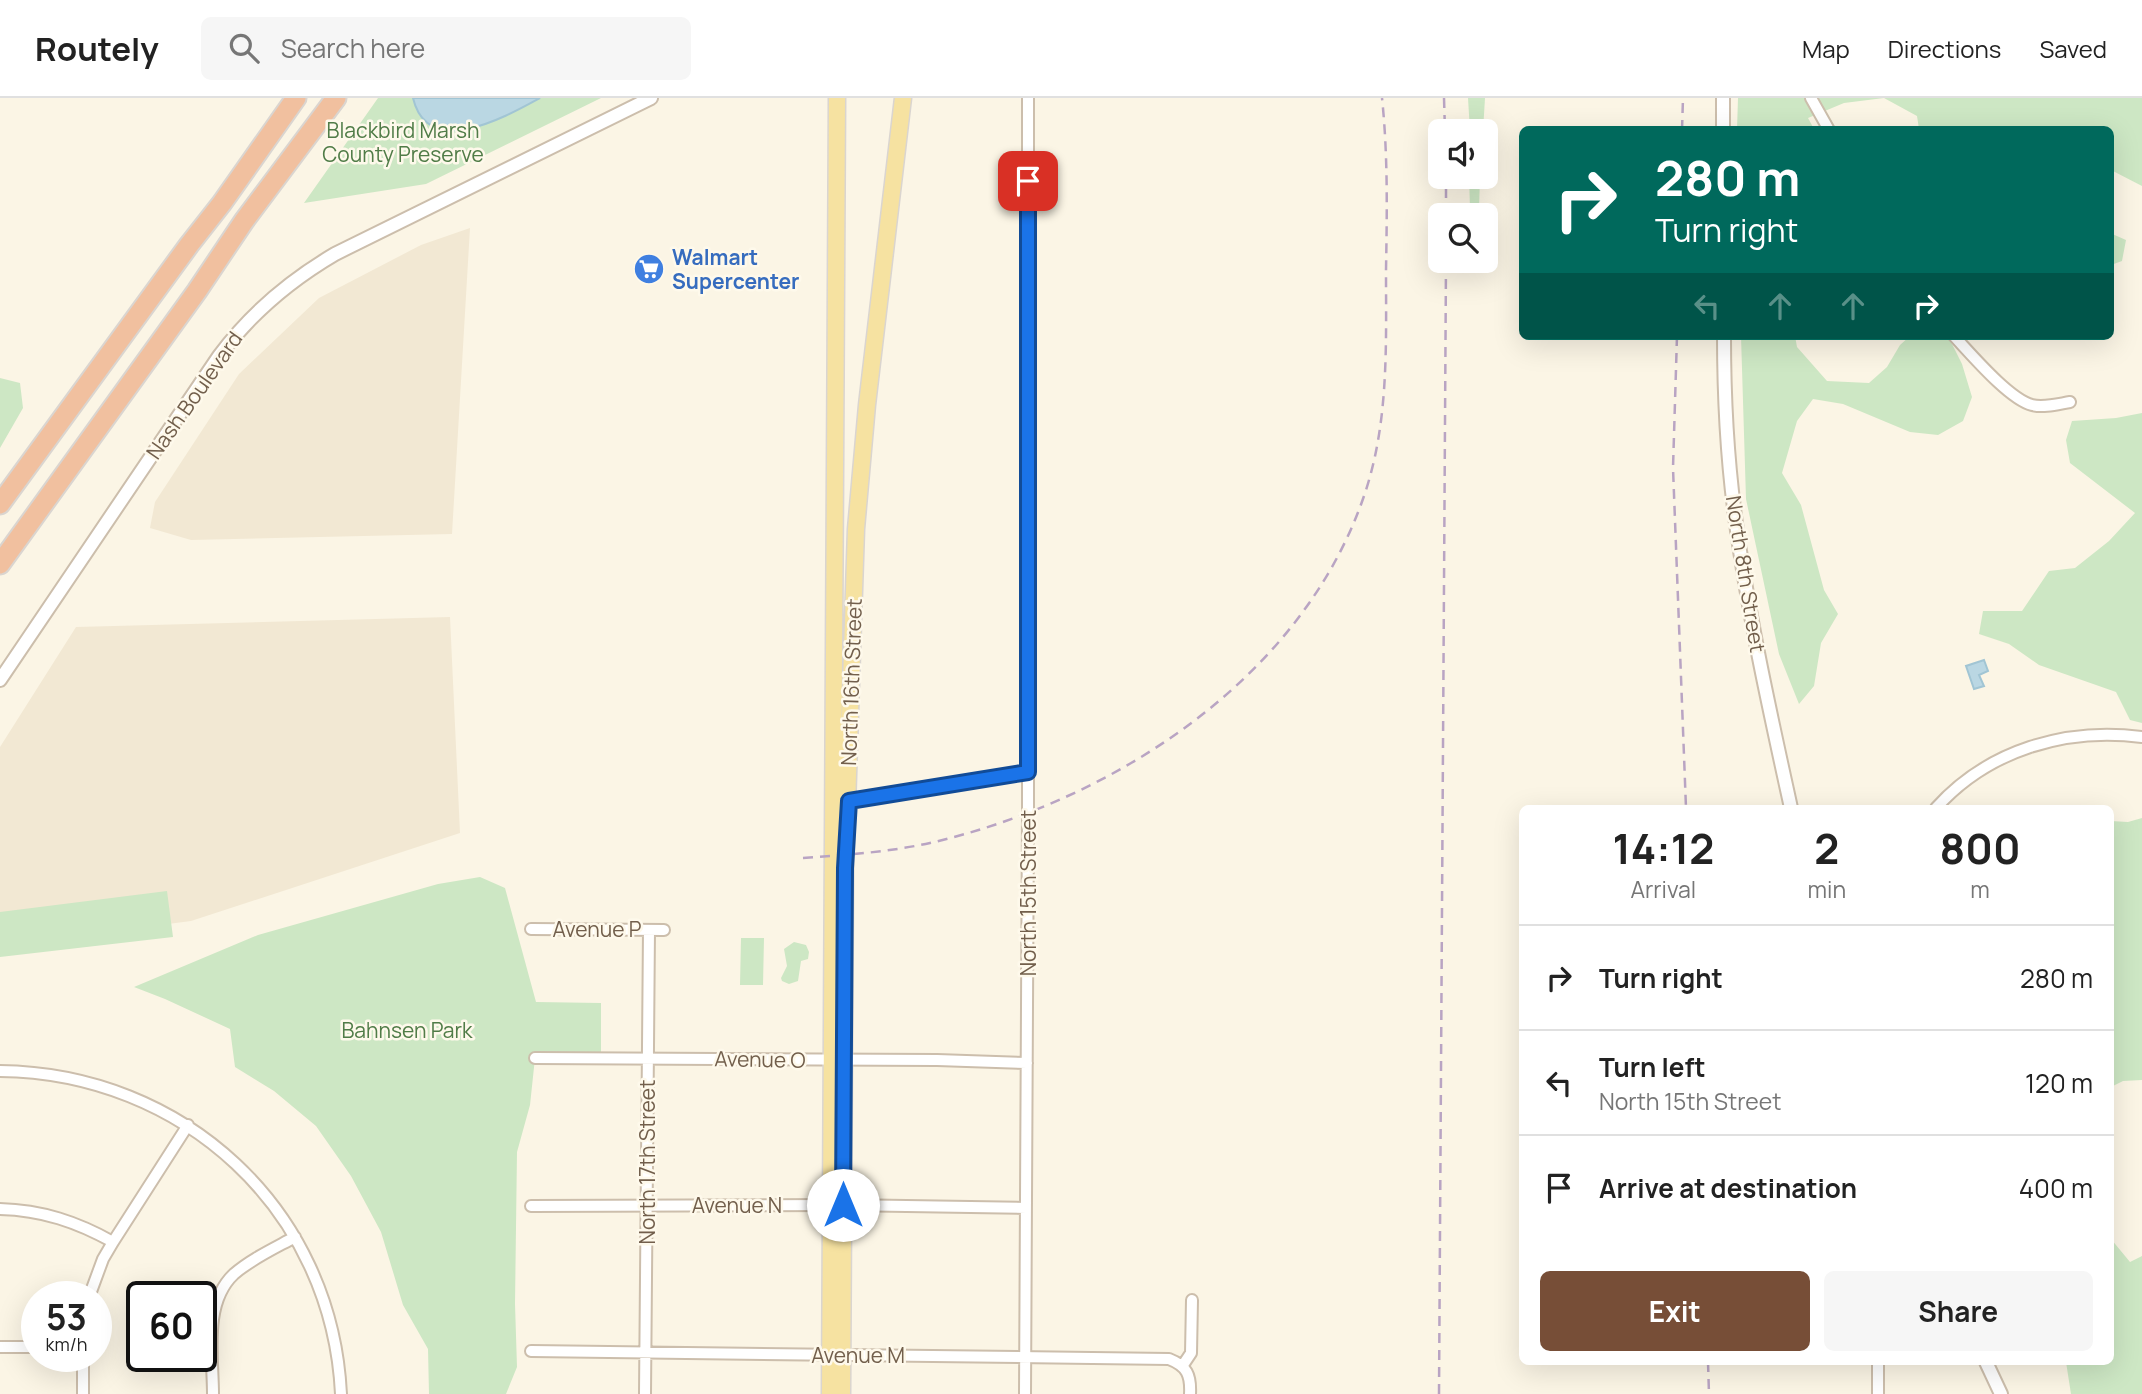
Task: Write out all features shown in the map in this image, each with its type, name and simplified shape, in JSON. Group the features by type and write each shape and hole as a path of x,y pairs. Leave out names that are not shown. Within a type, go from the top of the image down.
{"highway":[{"path":"0,504 296,98"},
{"path":"0,564 197,291 244,221 336,98"}],"main road":[{"name":"North 16th Street","path":"830,1394 836,1354 838,1060 837,98"},
{"name":"North 16th Street","path":"838,1060 858,503 883,254 903,98"},
{"name":"North 16th Street","path":"836,1354 842,1394"}],"street":[{"name":"Nash Boulevard","path":"0,680 219,356 248,320 272,297 335,254 651,98"},
{"name":"North 15th Street","path":"1025,1394 1028,98"},
{"path":"1723,98 1723,126"},
{"path":"1811,98 1827,126"},
{"name":"North 8th Street","path":"1724,340 1724,387 1735,516 1760,661 1790,805"},
{"path":"1958,340 1984,368 2026,402 2038,406 2070,402"},
{"path":"1939,805 1961,784 1998,761 2036,744 2092,734 2142,737"},
{"path":"849,801 1028,772"},
{"name":"Avenue P","path":"531,929 664,930"},
{"name":"North 17th Street","path":"645,1394 649,930"},
{"name":"Avenue O","path":"535,1058 1027,1063"},
{"path":"0,1070 50,1073 103,1085 150,1104 188,1125 232,1160 255,1182 295,1237 316,1278 336,1346 341,1394"},
{"path":"95,1281 113,1242 188,1125"},
{"name":"Avenue N","path":"531,1206 837,1205 1026,1208"},
{"path":"0,1209 27,1210 57,1217 113,1242"},
{"path":"213,1394 213,1321 219,1295 233,1275 243,1267 295,1237"},
{"path":"1190,1394 1189,1375 1183,1365 1191,1353 1192,1300"},
{"path":"0,1347 21,1347"},
{"name":"Avenue M","path":"531,1351 1169,1359 1183,1365"},
{"path":"1878,1365 1878,1394"},
{"path":"1987,1365 2001,1394"},
{"path":"83,1372 83,1394"}],"shaded area":[{"path":"470,228 452,534 191,540 150,528 155,502 239,374 319,298 421,245"},
{"path":"450,617 460,833 191,921 0,946 0,747 76,627"}],"green space":[{"name":"Blackbird Marsh County Preserve","path":"378,98 601,98 426,184 304,203"},
{"path":"1468,98 1485,98 1484,119 1469,119"},
{"path":"1738,98 1884,98 1844,103 1808,118 1812,126 1737,126"},
{"path":"1884,98 2142,98 2142,186 2114,172 2114,126 1919,126 1917,116"},
{"path":"1469,189 1480,189 1479,203 1470,203"},
{"path":"2114,235 2126,240 2122,261 2114,264"},
{"path":"1741,340 1796,340 1797,347 1827,381 1869,383 1887,367 1906,340 1950,340 1962,364 1972,397 1963,421 1938,435 1910,432 1843,404 1813,399 1797,421 1782,473 1801,505 1824,590 1838,614 1821,643 1814,686 1799,704 1779,654 1746,499"},
{"path":"0,378 20,383 23,408 0,448"},
{"path":"2142,413 2142,723 2130,720 2116,692 2039,665 2009,644 1979,634 1983,611 2022,611 2049,571 2075,568 2109,541 2135,513 2070,463 2066,440 2072,421"},
{"path":"2142,818 2142,1080 2123,1081 2114,1086 2114,821 2128,822"},
{"name":"Bahnsen Park","path":"480,877 505,888 536,1002 601,1003 601,1058 535,1058 530,1105 517,1152 517,1367 506,1394 429,1394 428,1349 403,1305 381,1232 351,1176 316,1126 274,1091 235,1067 230,1029 134,987 258,935 438,884"},
{"path":"167,891 173,937 0,957 0,912"},
{"path":"741,938 764,938 763,985 740,985"},
{"path":"794,942 806,945 809,952 808,959 801,961 798,981 789,984 781,978 787,966 784,949"},
{"path":"2114,1243 2130,1262 2142,1256 2142,1394 2071,1394 2066,1365 2114,1365"}],"water":[{"path":"413,98 540,98 489,123 451,130 435,127 421,117"},
{"path":"1984,660 1988,671 1979,675 1984,686 1974,689 1966,666"}],"railway":[{"path":"803,858 883,851 930,843 998,824 1066,797 1131,763 1192,723 1247,676 1295,622 1335,562 1364,496 1378,441 1386,328 1387,184 1382,98"},
{"path":"1444,98 1445,119"},
{"path":"1682,126 1683,98"},
{"path":"1446,189 1446,203"},
{"path":"1439,1394 1446,273"},
{"path":"1677,340 1673,468 1686,805"},
{"path":"1708,1365 1709,1394"}],"place":[{"name":"Walmart Supercenter","path":"649,269"}],"route":[{"path":"843,1205 845,868 849,801 1028,772 1028,181"}]}
